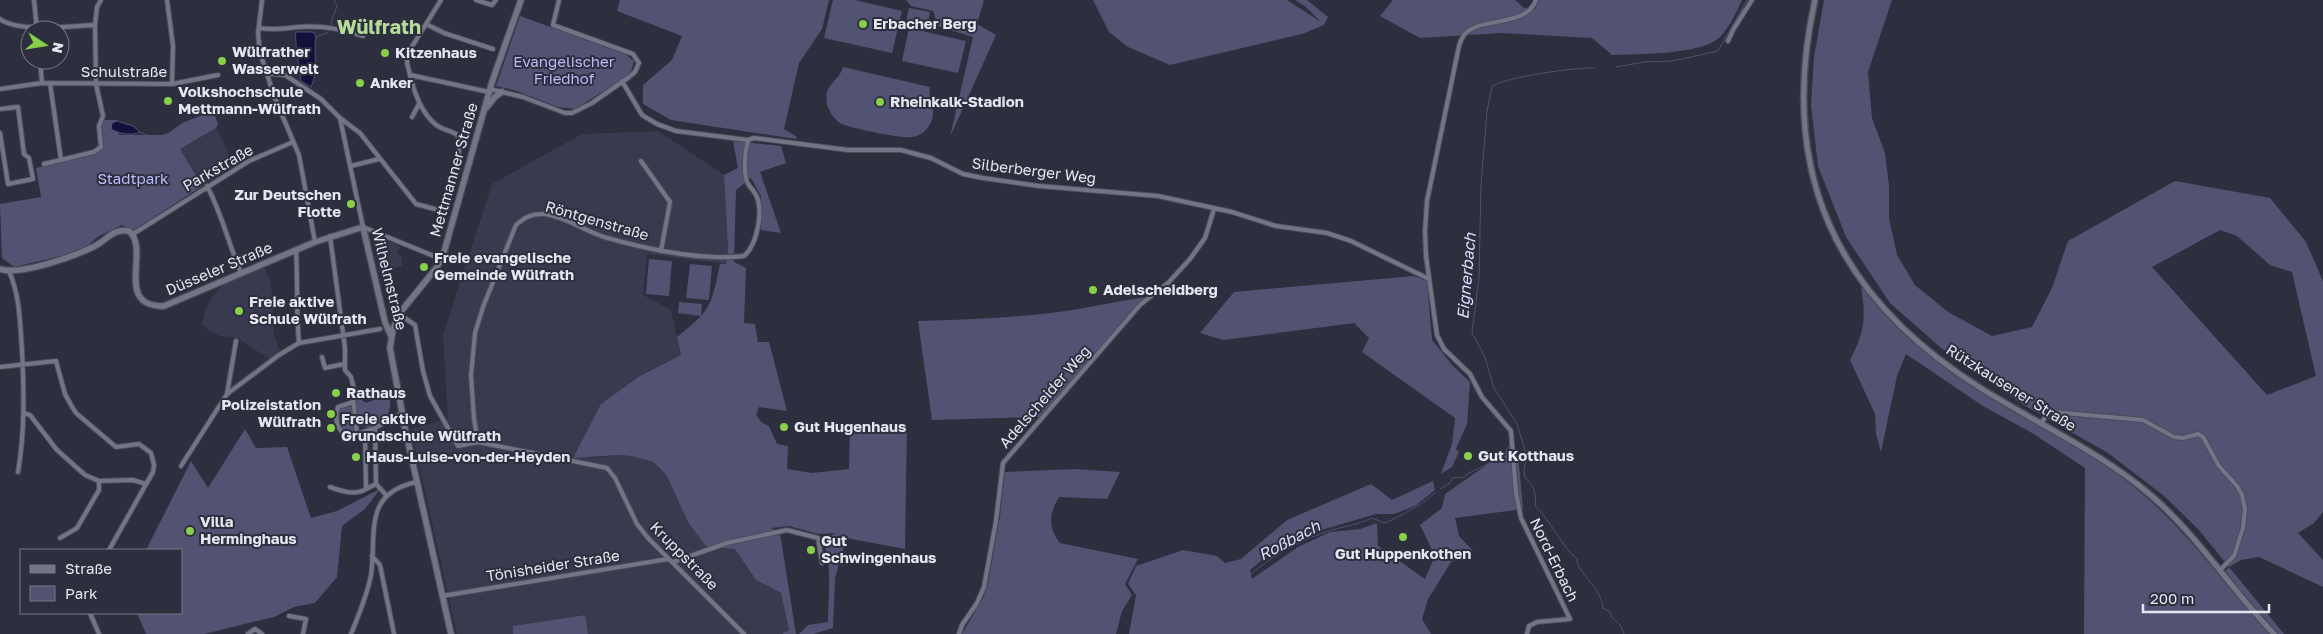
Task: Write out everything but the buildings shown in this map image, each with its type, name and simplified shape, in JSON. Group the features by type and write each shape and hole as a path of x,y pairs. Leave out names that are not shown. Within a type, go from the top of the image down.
{"main road":[{"name":"Mettmanner Straße","path":"391,336 397,316 441,260 489,91 521,0"},
{"path":"484,110 502,92"},
{"name":"Düsseler Straße","path":"132,234 135,241 137,290 141,298 150,305 164,306 330,236 363,227"},
{"name":"Wilhelmstraße","path":"363,227 383,315 391,336 391,355 402,413 451,634"},
{"path":"0,269 15,272 68,256 96,246 114,232 122,229 132,234"},
{"path":"383,315 397,316"}],"street":[{"path":"34,0 36,20"},
{"path":"44,164 94,152 101,147 99,126 103,116 96,84 95,25 97,8 101,0"},
{"path":"167,0 173,46 172,84"},
{"path":"262,0 258,46 268,80 299,155 315,242"},
{"path":"264,69 272,74 285,75 321,99 372,146 379,159 416,204 442,211 461,144 460,137 457,133 446,131 434,123 419,104 407,63 408,53 441,0"},
{"path":"476,0 492,5 496,0"},
{"path":"410,75 523,97 565,113 572,113 592,103 638,67 638,58 633,54 553,25 558,0"},
{"path":"1429,279 1425,231 1427,200 1459,46 1464,34 1474,29 1519,16 1532,9 1536,0"},
{"path":"1728,41 1752,0"},
{"name":"Rützkausener Straße","path":"1816,0 1804,74 1804,132 1815,184 1832,231 1848,262 1867,290 1907,332 1957,373 2110,465 2138,484 2190,533 2274,634"},
{"path":"0,19 7,24 20,28"},
{"path":"426,24 444,33 493,49"},
{"path":"70,26 95,25"},
{"path":"259,28 276,30 298,27 324,28 344,30 363,36"},
{"path":"41,70 42,83"},
{"path":"268,80 272,74"},
{"name":"Schulstraße","path":"0,89 42,83 172,84 218,75"},
{"name":"Silberberger Weg","path":"622,81 642,115 657,124 676,131 748,140 762,138 848,150 901,150 931,158 963,174 983,178 1039,186 1158,196 1232,212 1276,226 1327,233 1351,241 1429,279"},
{"path":"50,83 61,160"},
{"path":"412,117 419,104"},
{"path":"0,109 18,107 24,154 29,158 33,179 8,184 0,133"},
{"name":"Wilhelmstraße","path":"340,118 363,227"},
{"name":"Röntgenstraße","path":"478,442 474,419 471,375 475,333 482,308 516,225 526,217 548,214 604,237 661,250 735,257 744,256 750,250 755,239 759,201 746,181 745,161 748,140"},
{"name":"Parkstraße","path":"132,234 249,161 293,142"},
{"path":"351,166 379,159"},
{"name":"Röntgenstraße","path":"640,161 670,202 661,250"},
{"path":"207,186 218,206 229,246 241,273"},
{"name":"Adelscheider Weg","path":"959,634 962,625 977,603 984,587 997,515 1003,463 1140,305 1169,282 1190,259 1205,238 1214,209"},
{"path":"363,227 441,260"},
{"path":"366,237 369,232 375,231"},
{"path":"330,236 343,337 344,364 345,370 351,377 354,389 353,402 357,434"},
{"path":"296,250 299,281 296,291 299,343"},
{"path":"8,271 18,305 23,366 24,413 22,449 18,472"},
{"name":"Nord-Erbach","path":"1429,279 1435,326 1440,341 1448,355 1470,374 1482,397 1511,431 1520,518 1570,618 1537,622 1530,626 1527,634"},
{"path":"397,316 411,321 415,325 423,371 430,396 458,446 478,442"},
{"path":"181,466 227,394 279,355 299,343 343,337 380,329"},
{"path":"227,394 236,341"},
{"path":"322,357 325,368 344,364"},
{"path":"0,367 58,362 65,394 76,413 116,446 139,444 152,453 154,465 146,484 110,549"},
{"path":"353,402 338,407 336,417 338,427 342,432 357,434 365,432 402,413"},
{"path":"2041,424 2047,414 2053,412 2143,420 2174,437 2182,438 2198,434 2203,437 2219,466 2237,486 2242,495 2245,509 2243,528 2234,556 2220,570"},
{"path":"24,413 30,415 57,450 85,475 99,482 133,480 146,484"},
{"path":"375,428 376,484 387,496"},
{"path":"365,432 366,489"},
{"name":"Kruppstraße","path":"478,442 607,468 615,478 637,524 668,559 744,634"},
{"path":"60,538 77,528 99,490 99,482"},
{"path":"351,634 367,593 374,519 379,505 395,489 417,482"},
{"path":"330,487 343,492 354,492 376,484"},
{"path":"673,562 727,543 787,530 818,538 822,563"},
{"path":"372,556 380,565 394,634"},
{"name":"Tönisheider Straße","path":"442,596 668,559"},
{"path":"90,614 99,634"},
{"path":"288,616 306,619 303,634"},
{"path":"248,634 255,630 262,634"}],"shaded area":[{"path":"296,32 313,32 316,36 315,75 311,87 301,81 296,48"},
{"path":"117,121 133,126 140,132 125,134 111,129 112,123"},
{"path":"216,128 235,166 202,186 179,149"},
{"path":"658,131 724,175 728,249 726,264 647,254 643,295 671,310 681,355 640,376 573,458 618,455 632,456 653,462 666,474 688,522 735,548 756,580 781,593 789,631 782,634 588,634 584,615 513,626 513,634 457,634 411,429 448,419 443,335 492,184 582,134"},
{"path":"386,240 400,246 397,253 401,256 403,266 379,271 373,242"},
{"name":"Freie aktive Schule Wülfrath","path":"264,266 271,283 274,334 280,352 269,359 238,338 220,336 202,325 204,314 211,298 222,285"}],"green space":[{"path":"620,0 829,0 822,29 799,63 784,129 797,137 796,139 671,120 643,104 643,85 672,60 682,36 617,11"},
{"name":"Erbacher Berg","path":"833,0 855,0 902,11 892,53 824,38"},
{"path":"906,0 984,0 977,24 996,35 950,137 973,37 938,26 933,11 911,6"},
{"path":"1093,0 1287,0 1321,22 1306,7 1295,0 1307,0 1328,17 1324,25 1302,34 1170,65 1128,47 1109,32"},
{"path":"1393,0 1515,0 1524,8 1535,9 1539,0 1742,0 1727,29 1711,43 1669,52 1612,55 1592,38 1501,33 1420,38 1380,16"},
{"path":"1824,0 1892,0 1868,72 1872,118 1885,153 1889,186 1889,218 1897,255 1915,285 1948,312 1992,336 2032,327 2052,288 2068,241 2175,181 2270,198 2306,242 2323,281 2323,512 2314,523 2298,533 2323,560 2323,587 2259,557 2241,560 2229,567 2198,529 2164,496 2108,453 2022,404 1941,348 1890,303 1846,237 1818,166 1811,105 1814,57","holes":["2220,230 2237,236 2270,265 2292,272 2316,376 2267,395 2152,267"]},
{"path":"909,8 930,12 927,27 906,22"},
{"name":"Evangelischer Friedhof","path":"520,16 625,54 634,61 631,72 575,109 558,107 517,91 496,86"},
{"name":"Erbacher Berg","path":"909,28 966,41 958,73 902,61"},
{"name":"Rheinkalk-Stadion","path":"843,67 930,87 929,92 933,114 928,127 918,136 906,137 876,133 840,123 830,112 826,97 829,87"},
{"name":"Stadtpark","path":"213,111 218,124 216,128 180,149 202,186 134,230 122,225 99,236 87,246 65,255 14,267 2,258 0,204 41,197 36,168 96,153 102,146 100,127 104,120 117,120 119,135 166,135 182,123"},
{"path":"733,141 781,146 786,163 760,172 781,233 761,230 761,196 751,178 736,190 734,262 746,268 744,323 755,324 758,342 769,342 787,411 759,407 756,415 762,423 769,426 777,444 788,446 787,469 812,473 849,469 850,428 907,425 905,549 846,538 835,578 833,628 813,634 799,634 808,625 828,622 829,569 822,539 836,533 818,534 789,526 771,528 780,533 796,634 782,634 789,630 781,593 756,580 735,549 706,546 688,522 666,474 653,462 632,456 618,455 573,458 601,404 640,376 681,355 677,337 704,313 708,306 712,298 720,264 726,264 728,249 724,175 738,168"},
{"path":"649,259 672,261 669,296 646,294"},
{"path":"690,264 712,266 709,300 686,298"},
{"path":"1414,276 1427,281 1432,340 1453,366 1470,382 1467,424 1456,449 1459,452 1452,467 1441,474 1452,444 1455,418 1362,352 1369,338 1354,323 1223,340 1200,333 1234,292"},
{"path":"1861,286 1902,331 1949,371 1983,393 2080,449 2134,487 2179,529 2220,577 2229,567 2284,634 2084,634 2085,468 2032,433 1983,406 1906,354 1897,376 1881,452 1876,434 1875,414 1850,360 1859,341 1863,324 1864,307"},
{"path":"1148,297 1040,417 932,420 918,321 1034,315"},
{"path":"679,302 702,304 701,316 678,313"},
{"path":"387,395 390,396 390,409 386,416 369,428 359,424 355,399 359,398 366,403"},
{"path":"353,407 354,432 343,431 339,422 340,408"},
{"path":"245,429 256,448 287,447 311,518 337,511 380,489 365,509 342,526 337,577 315,603 294,607 274,617 204,634 146,634 137,614 182,614 182,549 147,549 191,461 208,488"},
{"path":"1511,448 1518,454 1523,509 1455,518 1459,536 1473,551 1451,562 1428,599 1422,619 1431,634 1129,634 1136,595 1128,584 1136,566 1183,550 1217,556 1225,563 1241,559 1287,520 1371,484 1392,500 1433,481 1435,490 1415,506 1394,514 1376,514 1311,533 1267,556 1250,570 1252,579 1298,547 1330,532 1360,529 1377,523 1378,546 1425,579 1435,556 1420,525 1442,508 1445,494"},
{"path":"1074,469 1120,472 1107,499 1059,497 1053,509 1051,520 1053,531 1060,543 1138,559 1125,584 1132,595 1122,611 1116,634 962,634 983,598 988,583 1000,516 1005,472"},
{"path":"585,615 588,634 513,634 513,626"}],"waterway":[{"path":"330,26 337,6 334,0"},
{"name":"Eignerbach","path":"1616,67 1644,62 1672,61 1718,51 1747,0"},
{"path":"316,37 329,32"},
{"name":"Eignerbach","path":"1595,68 1525,76 1499,83 1492,87 1487,111 1481,185 1479,277 1472,333 1485,357 1494,388 1517,424 1527,457 1524,469 1525,478 1531,483 1534,491 1536,498 1535,506 1577,559 1581,570 1598,593 1603,608 1609,611 1621,626 1624,634"},
{"path":"140,132 147,135 161,136 179,129 193,127"},
{"name":"Roßbach","path":"1440,489 1449,484 1453,478 1465,477 1467,474 1498,457 1504,453 1510,443"},
{"name":"Roßbach","path":"1212,634 1250,596 1251,592 1244,582 1246,578 1272,559 1300,542 1327,532 1372,518 1385,523 1412,509 1436,492"}],"place":[{"name":"Erbacher Berg","path":"863,24"},
{"name":"Kitzenhaus","path":"385,53"},
{"name":"Wülfrather Wasserwelt","path":"222,61"},
{"name":"Anker","path":"360,83"},
{"name":"Volkshochschule Mettmann-Wülfrath","path":"168,101"},
{"name":"Rheinkalk-Stadion","path":"880,102"},
{"name":"Zur Deutschen Flotte","path":"351,204"},
{"name":"Freie evangelische Gemeinde Wülfrath","path":"424,267"},
{"name":"Adelscheidberg","path":"1093,290"},
{"name":"Freie aktive Schule Wülfrath","path":"239,311"},
{"name":"Rathaus","path":"336,393"},
{"name":"Polizeistation Wülfrath","path":"331,414"},
{"name":"Gut Hugenhaus","path":"784,427"},
{"name":"Freie aktive Grundschule Wülfrath","path":"331,428"},
{"name":"Gut Kotthaus","path":"1468,456"},
{"name":"Haus-Luise-von-der-Heyden","path":"356,457"},
{"name":"Villa Herminghaus","path":"190,531"},
{"name":"Gut Huppenkothen","path":"1403,537"},
{"name":"Gut Schwingenhaus","path":"811,550"}],"district":[{"name":"Wülfrath","path":"379,27"}]}
